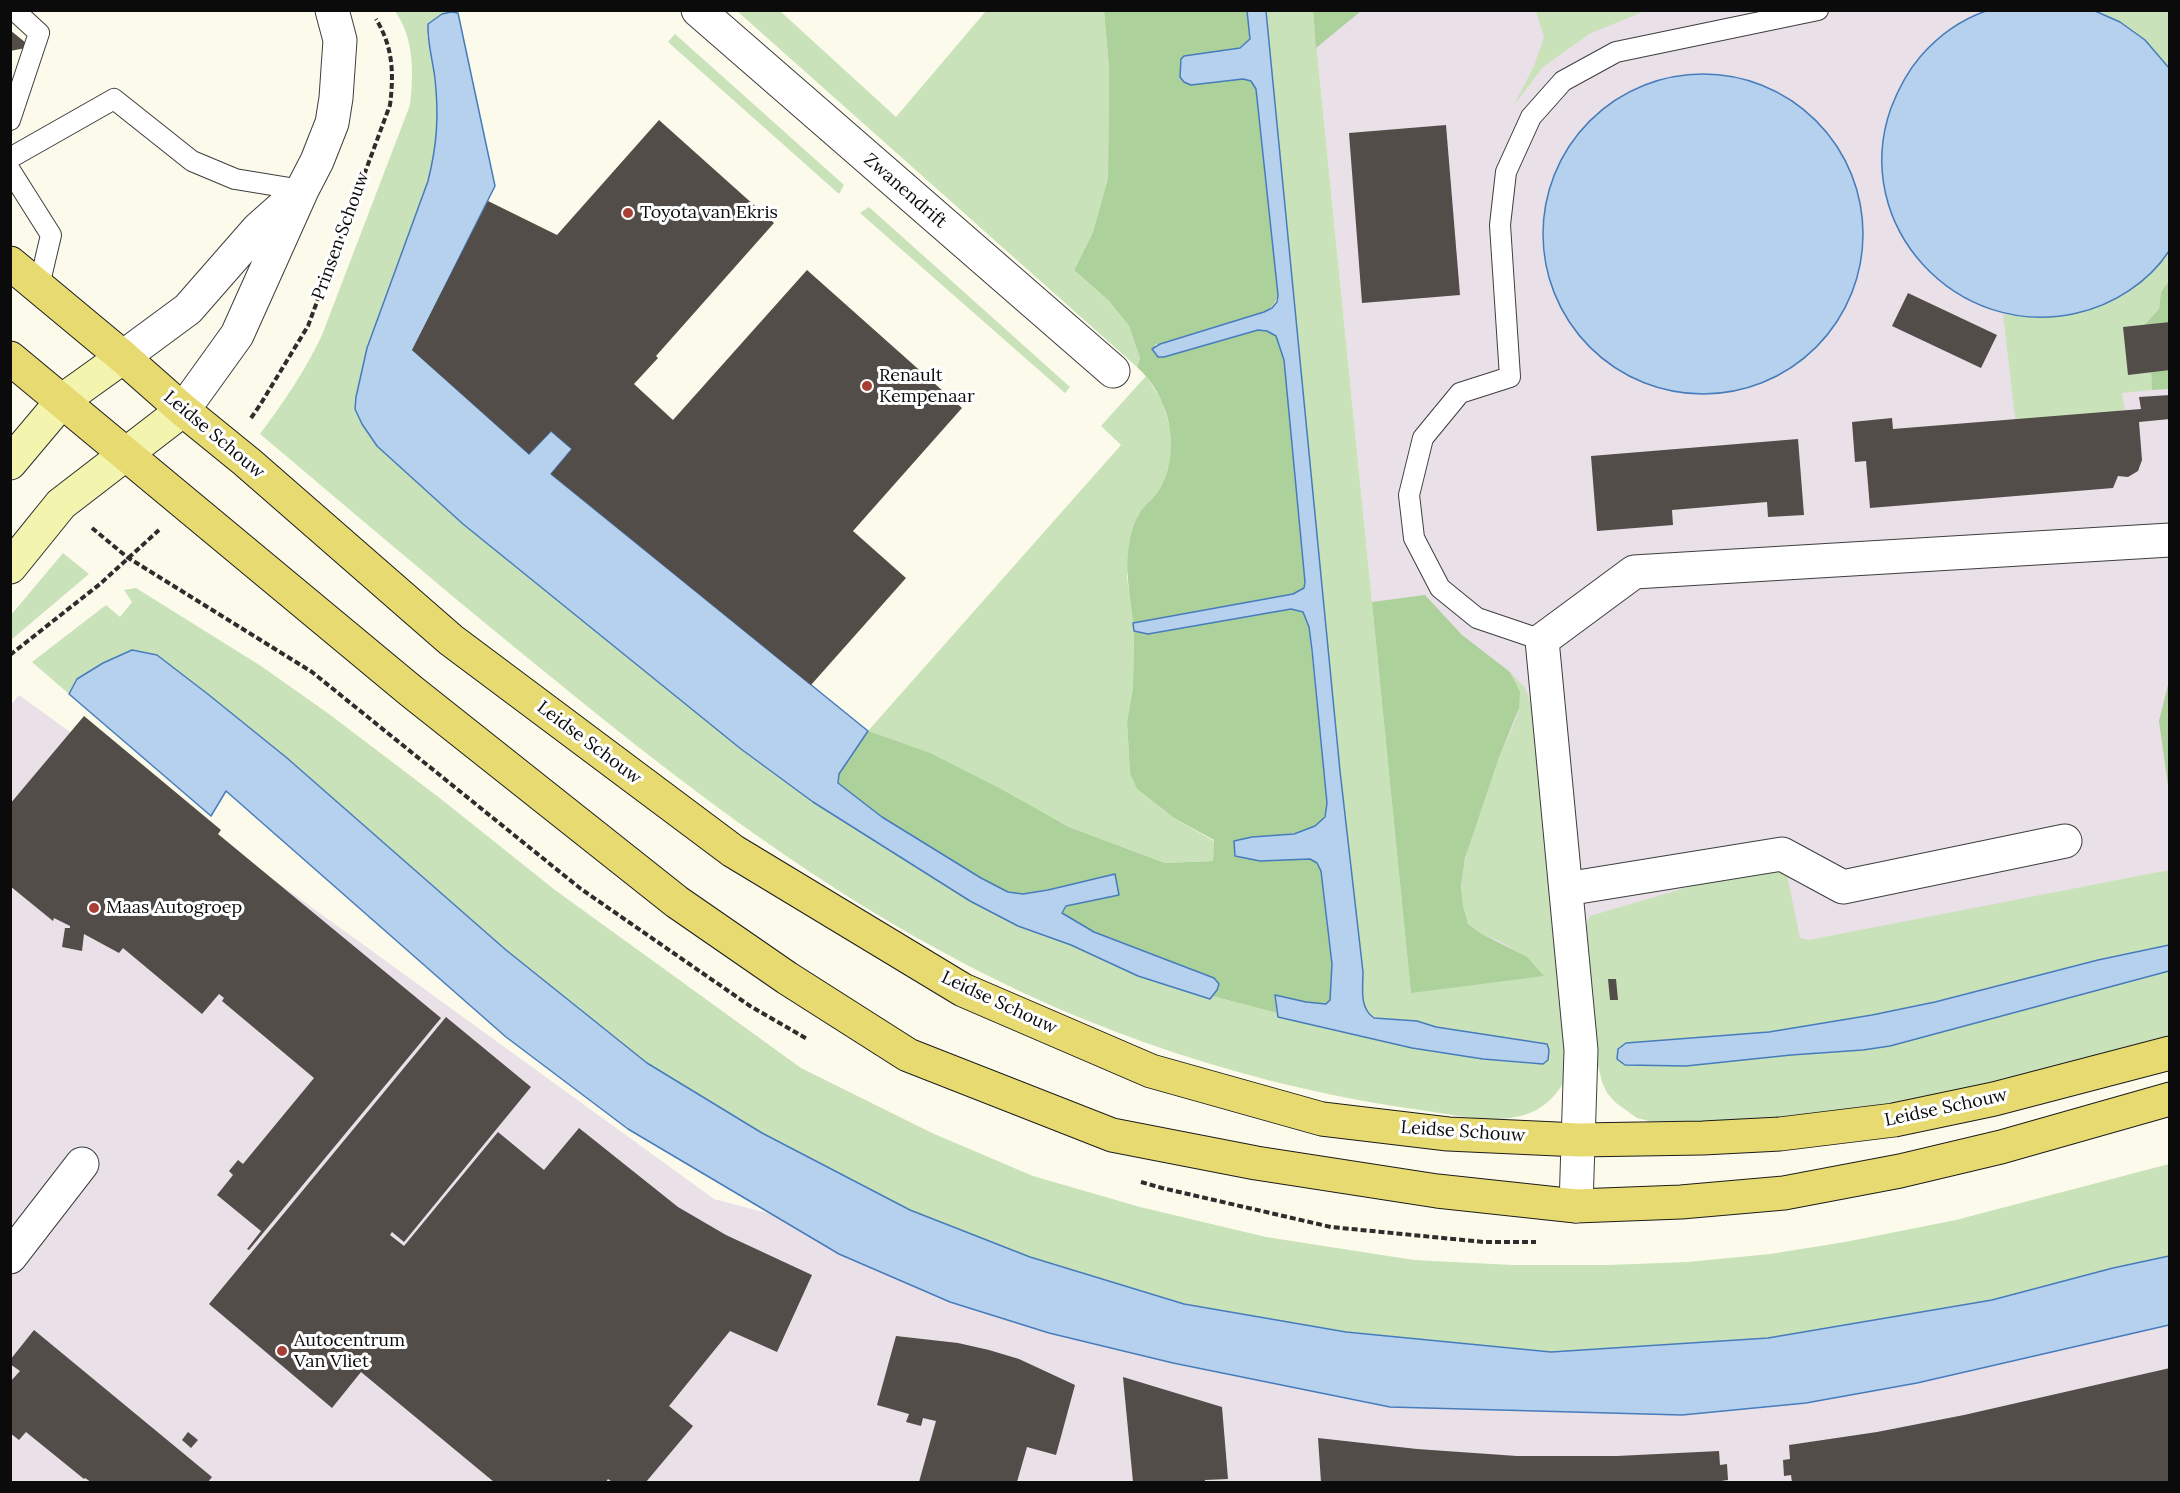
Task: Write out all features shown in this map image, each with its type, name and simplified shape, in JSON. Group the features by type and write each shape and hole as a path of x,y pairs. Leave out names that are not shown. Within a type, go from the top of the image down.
{"main road":[{"name":"Leidse Schouw","path":"10,263 183,410 229,446 451,640 733,851 963,990 1150,1071 1322,1119 1448,1134 1579,1140 1702,1138 1780,1134 1894,1120 1994,1099 2169,1053"},
{"path":"10,358 411,691 677,902 787,978 908,1055 1112,1135 1256,1163 1437,1191 1576,1206 1681,1202 1784,1193 1899,1171 2001,1147 2169,1099"}],"street":[{"path":"10,567 61,504 183,410 237,335 317,161 332,123 340,40 332,10"},
{"name":"Zwanendrift","path":"698,10 1113,371"},
{"path":"10,463 63,400 188,309 258,229 302,190"},
{"path":"1576,1206 1581,1050 1542,640 1634,572 2169,540"},
{"path":"1566,889 1782,854 1843,887 2065,841"},
{"path":"10,1257 82,1164"}],"lane":[{"path":"10,120 39,33 14,10"},
{"path":"1542,640 1477,618 1440,588 1414,538 1409,495 1423,438 1460,393 1510,377 1500,225 1506,172 1531,117 1563,81 1616,52 1818,10"},
{"path":"10,158 114,99 192,162 235,179 302,190"},
{"path":"10,170 51,235 39,286"}],"path":[{"name":"Prinsen Schouw","path":"229,446 261,405 308,326 390,105 393,84 392,57 384,32 370,10"},
{"path":"10,656 100,584 127,557"}],"shaded area":[{"path":"1313,11 2169,11 2169,870 1795,950 1411,993"},
{"path":"19,695 714,1199 1412,1383 2169,1316 2169,1482 11,1482 10,706"}],"green space":[{"path":"1313,10 1361,10 1361,11 1316,48"},
{"path":"395,11 458,11 458,13 451,12 427,34 437,94 438,131 435,150 428,181 367,348 356,397 355,409 377,446 463,524 741,749 813,802 970,901 1018,926 1071,945 1138,976 1209,998 1212,996 1277,1013 1278,1017 1412,1048 1534,1064 1417,1021 1373,1018 1364,1003 1363,972 1340,771 1266,11 1313,11 1411,992 1543,976 1516,951 1475,930 1469,924 1463,910 1464,867 1470,842 1485,794 1518,712 1518,693 1510,672 1525,688 1533,708 1567,1046 1566,1077 1553,1097 1540,1108 1526,1114 1494,1119 1363,1101 1300,1088 1237,1072 1114,1031 996,980 939,950 839,891 697,792 523,654 260,434 294,386 322,335 410,105 411,56 406,33"},
{"path":"737,11 780,11 896,117 986,11 1104,11 1109,68 1108,178 1093,232 1074,270 1109,301 1129,326 1140,358 1137,367"},
{"path":"1104,11 1247,11 1250,39 1240,48 1184,56 1180,68 1191,85 1243,79 1251,81 1256,89 1278,280 1277,299 1264,312 1155,345 1157,357 1258,330 1267,331 1276,336 1284,360 1305,582 1304,588 1293,594 1133,623 1129,592 1128,550 1133,527 1139,514 1157,493 1168,470 1171,438 1169,422 1157,392 1137,367 1140,358 1129,326 1109,301 1074,270 1093,232 1108,178 1109,68"},
{"path":"1536,11 1645,11 1589,34 1543,67 1514,105 1534,66 1544,37"},
{"path":"2095,11 2169,11 2169,68 2137,34"},
{"path":"675,34 844,185 839,194 668,42"},
{"path":"869,207 1070,387 1065,393 860,213"},
{"path":"2169,251 2169,281 2161,292 2159,309 2139,331 2151,370 2152,390 2122,393 2125,410 2017,434 2003,314 2050,317 2096,307 2137,286"},
{"path":"2169,281 2169,389 2152,390 2151,370 2139,331 2159,309 2161,292"},
{"path":"1146,376 1162,401 1171,431 1171,459 1162,487 1138,515 1127,576 1134,631 1133,687 1127,722 1130,774 1137,789 1174,818 1214,841 1213,861 1165,863 1069,827 1005,791 868,731 1121,445 1101,426"},
{"path":"63,553 89,574 11,640 11,615"},
{"path":"136,588 261,666 329,714 555,890 801,1068 932,1133 1033,1176 1140,1207 1266,1237 1414,1260 1513,1265 1608,1265 1688,1262 1770,1254 1845,1242 1956,1220 2169,1164 2169,1256 2113,1268 1992,1300 1768,1338 1551,1352 1346,1332 1184,1304 1030,1257 910,1210 762,1133 647,1063 506,950 287,758 157,655 77,679 69,694 32,662 106,605 120,617 132,602 124,590"},
{"path":"1425,595 1462,635 1510,672 1520,692 1519,708 1498,760 1465,858 1461,886 1463,907 1468,924 1480,933 1527,957 1544,976 1411,993 1372,602"},
{"path":"1291,609 1303,612 1309,627 1327,803 1326,812 1318,824 1296,833 1234,842 1235,856 1310,859 1317,863 1321,871 1332,964 1330,1000 1326,1004 1275,995 1277,1013 1212,996 1217,990 1214,978 1094,932 1062,913 1066,906 1119,895 1115,875 1023,894 1008,892 882,817 838,783 839,774 868,731 930,753 1069,827 1165,863 1213,861 1214,840 1174,818 1137,789 1130,774 1127,722 1133,687 1134,631 1148,634"},
{"path":"2169,681 2169,793 2159,721"},
{"path":"1753,868 1778,869 1787,875 1800,938 1809,940 2169,870 2169,945 1872,1015 1769,1032 1626,1043 1650,1065 1863,1050 1890,1046 2169,971 2169,1040 1904,1105 1757,1122 1649,1121 1637,1118 1616,1103 1607,1093 1602,1082 1594,1049 1583,931 1590,916"}],"water":[{"path":"1247,11 1266,11 1340,771 1363,972 1364,1003 1369,1014 1374,1018 1417,1021 1436,1027 1547,1044 1548,1060 1543,1064 1483,1059 1412,1048 1278,1017 1275,995 1326,1004 1330,1000 1332,964 1321,871 1317,863 1310,859 1260,861 1235,856 1234,841 1252,837 1294,834 1315,826 1325,817 1327,803 1309,627 1303,612 1291,609 1148,634 1134,631 1133,623 1293,594 1304,588 1284,360 1276,336 1267,331 1258,330 1164,357 1158,357 1152,349 1160,344 1264,312 1277,302 1256,89 1251,81 1243,79 1191,85 1180,77 1181,59 1184,56 1240,48 1250,39"},
{"path":"1986,11 2095,11 2120,22 2145,40 2169,68 2169,251 2141,282 2104,304 2077,313 2033,317 1992,309 1955,292 1924,265 1900,232 1886,194 1882,152 1891,108 1903,81 1934,42 1958,24"},
{"path":"458,13 495,186 413,350 529,454 551,431 572,449 551,474 868,731 839,774 838,783 882,817 1008,892 1023,894 1048,890 1115,874 1119,895 1066,906 1062,913 1094,932 1214,978 1219,984 1210,999 1138,976 1071,945 1018,926 970,901 813,802 741,749 463,524 377,446 355,409 356,397 367,348 431,168 437,105 428,24 442,14"},
{"path":"1703,74 1734,77 1764,86 1792,101 1816,121 1836,145 1851,173 1860,203 1863,234 1860,265 1851,295 1836,323 1816,347 1792,367 1764,382 1734,391 1703,394 1672,391 1642,382 1614,367 1590,347 1570,323 1555,295 1546,265 1543,234 1546,203 1555,173 1570,145 1590,121 1614,101 1642,86 1672,77"},
{"path":"132,650 157,655 209,695 287,758 506,950 647,1063 762,1133 910,1210 1030,1257 1184,1304 1346,1332 1551,1352 1768,1338 1992,1300 2113,1268 2169,1256 2169,1325 1917,1383 1806,1403 1682,1415 1390,1407 1173,1363 1049,1333 950,1302 839,1254 628,1129 506,1037 226,791 211,816 69,694 77,679 103,663"},
{"path":"2169,945 2169,971 1890,1046 1686,1066 1625,1065 1617,1059 1618,1049 1626,1043 1769,1032 1872,1015"}],"building":[{"path":"10,30 31,47 10,51"},
{"path":"659,120 774,223 634,384 673,420 807,270 962,408 853,531 906,578 811,685 551,474 572,449 551,431 529,454 412,350 488,201 557,235"},
{"path":"1446,125 1460,295 1362,303 1349,133"},
{"path":"1908,293 1997,335 1981,368 1892,326"},
{"path":"2170,322 2170,370 2128,375 2123,327"},
{"path":"2170,395 2170,419 2139,422 2142,460 2138,471 2128,477 2118,476 2113,488 1870,508 1866,461 1855,462 1852,422 1892,418 1893,429 2141,409 2139,397"},
{"path":"1798,439 1804,515 1768,517 1767,502 1672,510 1673,525 1597,531 1591,456"},
{"path":"84,716 221,830 218,834 441,1018 249,1250 247,1249 261,1231 217,1195 233,1175 229,1171 238,1160 243,1164 314,1078 222,1001 224,998 219,994 202,1014 123,948 119,953 84,934 82,951 62,947 65,928 70,928 70,926 54,918 53,921 10,886 10,804"},
{"path":"1608,979 1616,979 1618,1000 1610,1000"},
{"path":"446,1017 531,1087 404,1242 392,1232 390,1235 404,1246 498,1132 544,1170 579,1128 678,1207 726,1235 812,1275 777,1352 730,1331 669,1406 693,1426 646,1482 612,1482 608,1479 606,1482 494,1482 361,1372 332,1408 209,1304"},
{"path":"34,1330 212,1477 208,1482 91,1482 84,1479 26,1432 19,1440 10,1433 10,1382 20,1371 10,1364 10,1360"},
{"path":"896,1336 958,1343 989,1350 1019,1359 1075,1385 1056,1455 1027,1447 1017,1482 919,1482 936,1421 923,1418 921,1426 906,1422 909,1414 877,1405"},
{"path":"2170,1368 2170,1482 1792,1482 1791,1475 1784,1476 1783,1460 1790,1459 1789,1445 1877,1432 1964,1415"},
{"path":"1123,1377 1222,1407 1228,1479 1205,1480 1205,1482 1133,1482"},
{"path":"188,1432 198,1440 191,1448 182,1440"},
{"path":"1318,1438 1417,1449 1517,1456 1617,1456 1719,1451 1720,1465 1727,1464 1728,1480 1721,1482 1321,1482"}],"place":[{"name":"Toyota van Ekris","path":"628,213"},
{"name":"Renault Kempenaar","path":"867,386"},
{"name":"Maas Autogroep","path":"94,908"},
{"name":"Autocentrum Van Vliet","path":"282,1351"}]}
